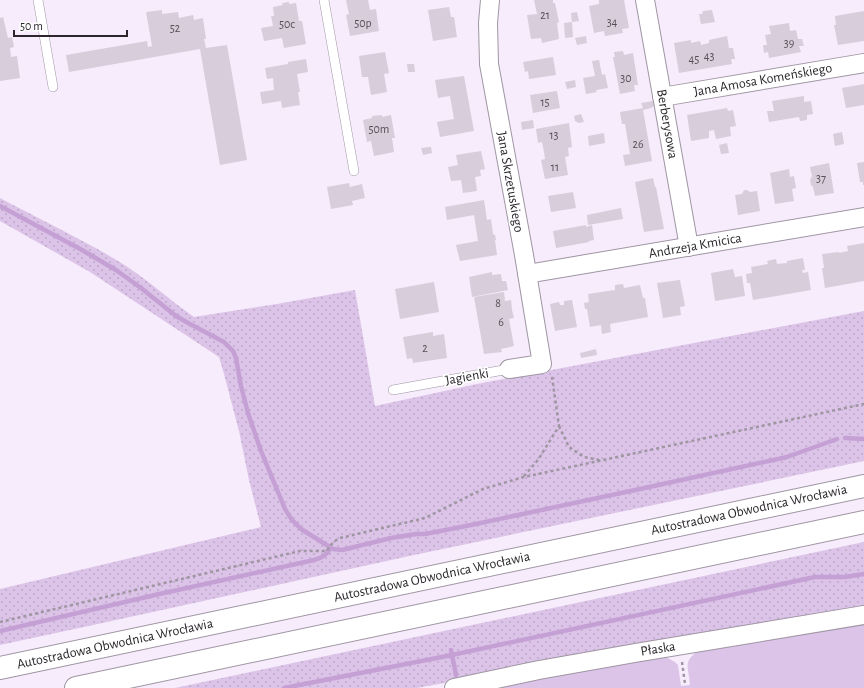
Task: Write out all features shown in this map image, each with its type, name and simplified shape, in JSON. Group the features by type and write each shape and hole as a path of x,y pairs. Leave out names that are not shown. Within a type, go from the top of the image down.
{"highway":[{"name":"Autostradowa Obwodnica Wrocławia","path":"0,668 864,486"},
{"path":"76,688 864,522"}],"street":[{"name":"Jana Skrzetuskiego","path":"490,0 488,23 489,64 542,364"},
{"name":"Berberysowa","path":"645,0 689,247"},
{"name":"Jana Amosa Komeńskiego","path":"662,97 864,63"},
{"name":"Andrzeja Kmicica","path":"527,274 864,217"},
{"name":"Jagienki","path":"509,370 542,364"},
{"name":"Płaska","path":"454,688 539,670 864,615"}],"lane":[{"path":"38,0 52,87"},
{"path":"324,0 354,171"},
{"name":"Jagienki","path":"392,390 509,370"}],"path":[{"path":"542,364 550,362 559,426 569,448 584,457 601,460"},
{"path":"0,622 300,551 327,551 329,546 335,540 340,538 425,518 483,489 524,476 864,404"},
{"path":"524,476 538,460 559,426"},
{"path":"679,646 685,684"}],"shaded area":[{"path":"0,198 74,236 118,261 138,274 194,317 355,290 375,406 477,384 864,311 864,461 414,555 0,645 0,589 261,527 239,431 219,357 90,272 0,221"},
{"path":"864,542 864,608 702,635 417,688 175,688"},
{"path":"864,622 864,688 488,688 664,656 678,665 681,686 690,685 688,661 701,649"}],"building":[{"path":"346,0 368,0 370,10 376,9 379,31 350,36 346,15 349,14"},
{"path":"534,0 553,0 553,3 555,3 559,22 557,23 559,39 542,43 541,38 531,39 527,15 537,14"},
{"path":"599,0 624,0 629,28 622,29 623,33 605,36 604,31 594,33 589,6 599,4"},
{"path":"289,2 289,4 296,3 299,21 302,21 306,44 284,48 282,38 264,41 261,28 273,26 271,16 274,16 273,7"},
{"path":"449,7 451,17 454,17 457,37 433,41 428,10"},
{"path":"162,10 162,14 178,12 179,18 193,15 194,20 203,18 206,48 227,45 247,160 220,165 200,49 69,72 66,55 147,41 148,47 152,46 146,12"},
{"path":"712,10 715,22 701,24 699,14 702,14 703,11"},
{"path":"864,11 864,41 838,45 834,25 836,25 835,16"},
{"path":"577,12 579,21 572,22 571,13"},
{"path":"3,17 8,38 12,37 14,47 10,48 11,57 17,56 20,78 0,81 0,18"},
{"path":"572,22 573,37 565,38 564,23"},
{"path":"789,23 790,31 796,30 798,39 802,39 804,46 799,46 801,52 769,58 768,52 764,53 763,45 767,45 765,35 771,34 769,26"},
{"path":"586,36 587,43 577,45 575,38"},
{"path":"727,36 729,48 733,48 735,59 731,59 732,64 679,73 674,43 691,40 691,43 700,41 701,45 709,43 709,40"},
{"path":"623,51 624,55 633,53 638,85 634,85 635,91 620,94 613,57 615,57 614,52"},
{"path":"385,52 389,73 384,74 387,92 371,95 368,77 362,77 359,56"},
{"path":"553,57 556,75 529,79 528,71 525,72 523,62"},
{"path":"306,59 308,72 297,74 300,92 298,92 300,105 282,108 281,101 262,104 260,92 274,90 273,78 267,79 265,68"},
{"path":"599,60 602,75 605,74 608,88 596,90 597,92 586,94 583,78 595,76 592,61"},
{"path":"407,64 414,64 415,72 408,72"},
{"path":"464,76 474,131 440,137 437,122 454,119 450,96 438,98 435,80"},
{"path":"575,80 576,87 567,89 565,82"},
{"path":"864,84 864,105 846,108 842,88"},
{"path":"557,91 560,108 533,113 530,95"},
{"path":"804,96 804,102 811,101 813,114 807,115 807,120 800,121 799,117 769,122 767,111 774,111 772,101"},
{"path":"653,101 654,106 643,110 652,161 625,166 623,155 630,154 625,124 622,124 620,112 643,108 641,103"},
{"path":"727,108 728,111 733,110 736,126 730,127 731,136 716,139 714,130 709,131 709,138 691,141 687,115"},
{"path":"581,114 584,122 579,123 575,121 574,116"},
{"path":"382,115 382,117 391,115 395,138 392,138 394,152 374,156 371,141 367,142 363,120 372,118 372,116"},
{"path":"533,120 534,128 522,130 521,122"},
{"path":"569,123 572,147 568,148 569,156 565,157 568,175 545,179 541,160 545,159 544,152 542,142 538,143 536,129"},
{"path":"842,132 844,144 835,146 833,134"},
{"path":"604,133 605,143 589,146 588,136"},
{"path":"727,143 729,153 721,154 719,145"},
{"path":"431,147 432,153 423,155 421,148"},
{"path":"481,151 485,169 480,170 481,176 475,177 477,191 463,193 461,180 451,181 448,167 458,165 456,155"},
{"path":"864,162 863,185 863,182 860,182 857,163"},
{"path":"829,163 834,193 815,196 810,180 812,176 810,167"},
{"path":"789,169 790,177 794,176 796,188 792,189 794,201 775,204 770,173"},
{"path":"653,178 664,229 644,232 635,182"},
{"path":"349,183 350,187 362,184 365,198 352,201 353,205 331,209 327,187"},
{"path":"744,190 750,192 757,191 760,211 738,215 735,195 742,194"},
{"path":"573,192 576,208 551,212 548,196"},
{"path":"484,200 487,220 491,219 493,234 495,235 497,255 460,261 456,245 478,241 474,215 447,220 445,207"},
{"path":"621,208 623,219 588,225 587,215"},
{"path":"586,225 586,227 592,225 594,240 556,248 553,231"},
{"path":"864,243 864,281 825,288 822,268 824,268 822,254 848,251 847,246"},
{"path":"803,258 805,270 802,270 803,273 808,272 811,290 753,300 750,283 747,283 746,274 752,273 751,267 768,264 767,261 776,259 777,264 787,263 787,261"},
{"path":"733,269 735,277 742,276 745,296 715,301 711,273"},
{"path":"492,272 492,275 501,274 502,281 506,281 508,290 472,297 469,277"},
{"path":"680,280 685,306 680,307 681,315 663,318 657,283"},
{"path":"434,282 439,312 400,319 395,289"},
{"path":"623,284 624,288 640,285 643,298 645,298 648,317 610,324 611,332 602,334 601,325 590,327 587,309 585,309 584,303 589,302 588,294 615,290 615,285"},
{"path":"504,292 505,301 511,300 514,318 509,319 514,346 501,349 502,352 484,354 474,297"},
{"path":"572,300 577,327 555,331 550,304 559,302 560,305 564,305 564,301"},
{"path":"433,332 433,336 444,334 447,358 413,363 412,358 407,359 403,337"},
{"path":"596,349 597,355 581,358 580,353"}],"waterway":[{"path":"0,206 116,270 176,316 224,342 233,351 236,358 248,413 261,451 285,509 292,520 301,529 333,549 342,550 391,538 425,534 471,525 787,457 837,439"},
{"path":"845,438 864,439"},
{"path":"0,631 314,560 324,556 331,547"},
{"path":"284,688 452,655 815,577 845,577 864,574"},
{"path":"451,650 456,675"}]}
